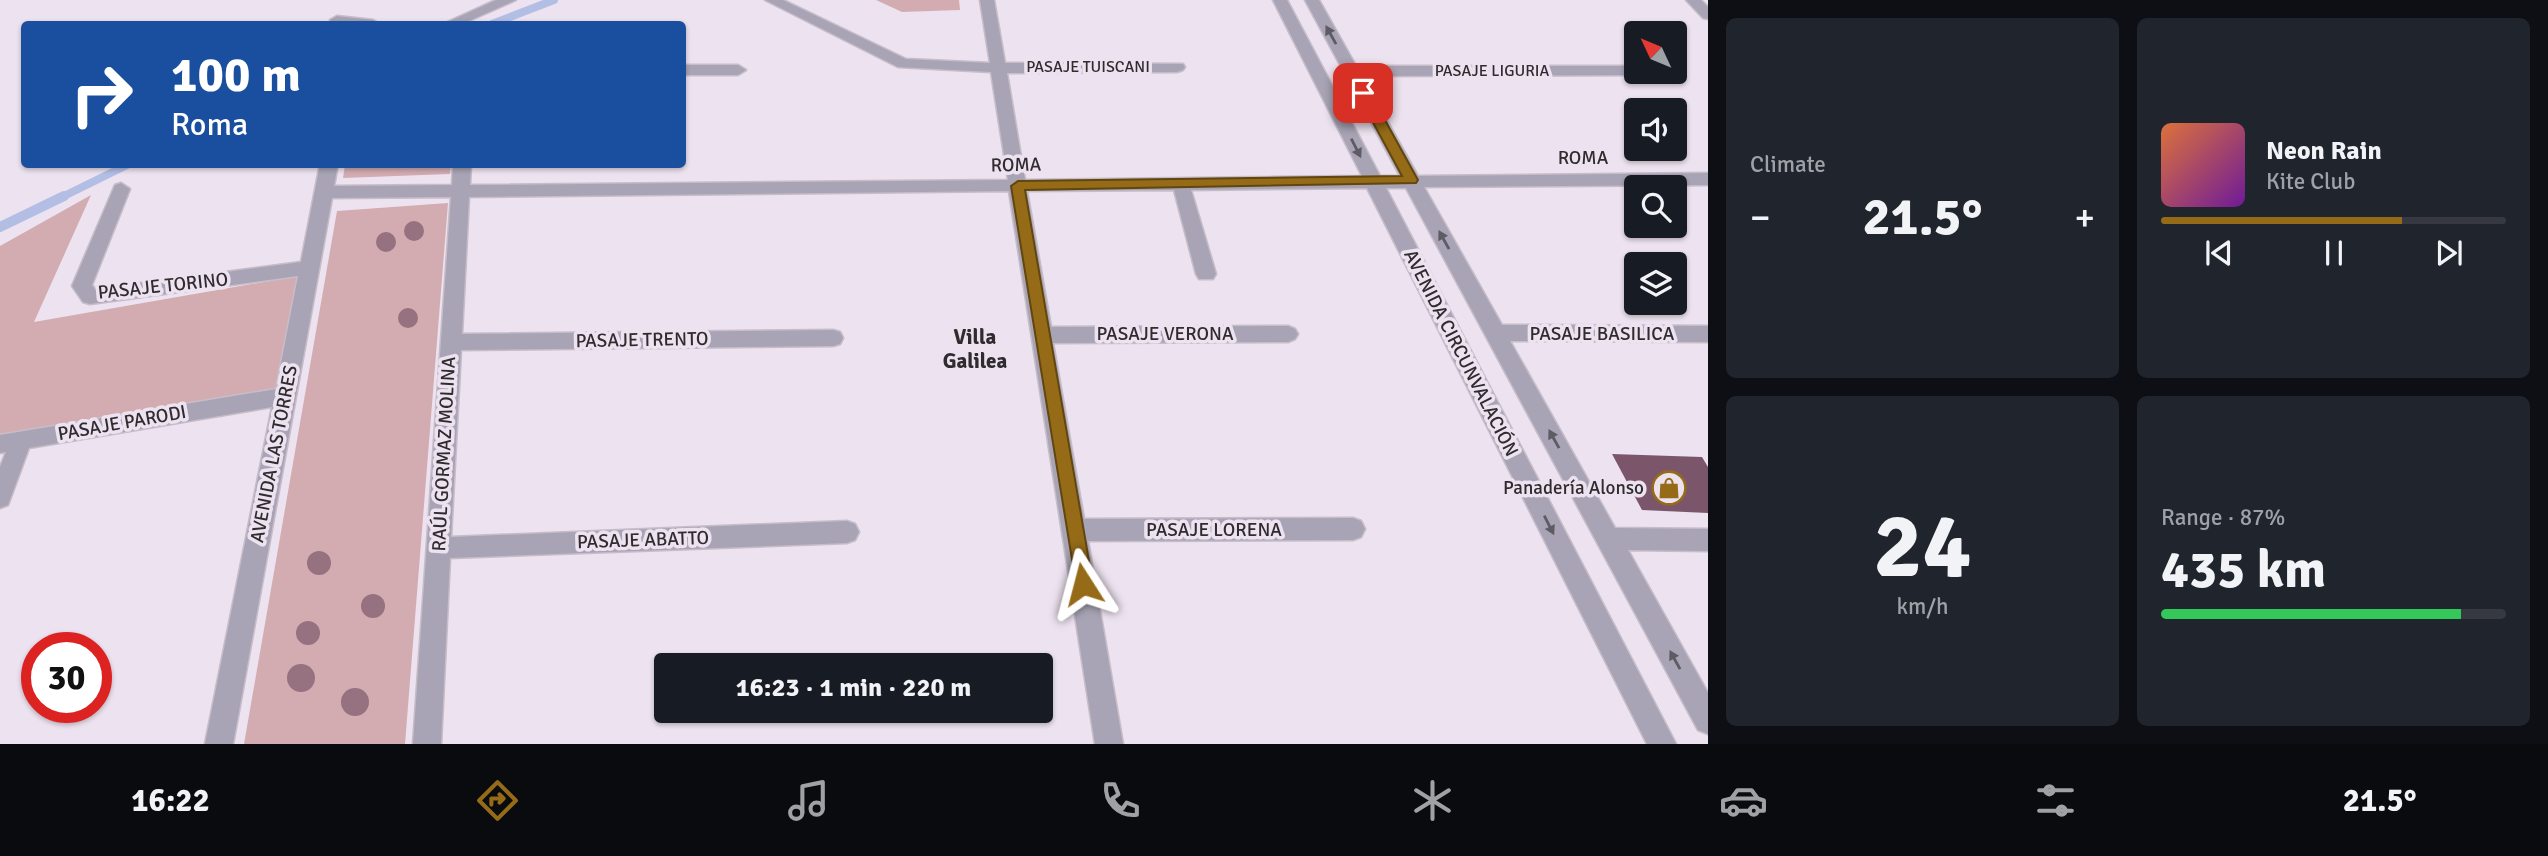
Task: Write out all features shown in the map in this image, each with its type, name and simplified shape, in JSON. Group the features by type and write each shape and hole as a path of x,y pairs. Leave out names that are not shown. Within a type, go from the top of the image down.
{"street":[{"path":"457,21 509,0"},
{"name":"PASAJE TUISCANI","path":"772,0 902,64 999,68 1177,67"},
{"path":"987,0 1109,744"},
{"name":"AVENIDA CIRCUNVALACIÓN","path":"1280,0 1662,744"},
{"name":"AVENIDA CIRCUNVALACIÓN","path":"1312,0 1708,720"},
{"path":"1693,0 1708,15"},
{"path":"337,20 346,21"},
{"name":"PASAJE LIGURIA","path":"1352,71 1624,69"},
{"path":"686,70 738,70"},
{"name":"AVENIDA LAS TORRES","path":"219,744 328,168"},
{"name":"RAÚL GORMAZ MOLINA","path":"427,744 462,168"},
{"name":"ROMA","path":"324,192 1708,179"},
{"path":"1181,184 1206,274"},
{"name":"PASAJE TORINO","path":"121,189 82,286 90,297 309,268"},
{"name":"PASAJE BASILICA","path":"1495,333 1708,334"},
{"name":"PASAJE VERONA","path":"1042,335 1288,334"},
{"name":"PASAJE TRENTO","path":"451,342 833,338"},
{"name":"PASAJE PARODI","path":"0,498 10,442 285,396"},
{"name":"PASAJE LORENA","path":"1074,530 1353,529"},
{"name":"PASAJE ABATTO","path":"439,548 846,532"},
{"path":"1609,540 1708,540"}],"shaded area":[{"path":"876,0 959,0 960,10 902,12"},
{"path":"344,168 451,168 450,174 343,178"},
{"path":"91,195 34,322 298,276 275,392 0,435 0,246"},
{"path":"448,203 405,744 244,744 337,211"}],"building":[{"name":"Panadería Alonso","path":"1612,454 1702,457 1708,467 1708,513 1642,510"}],"waterway":[{"path":"500,21 554,0"},
{"path":"60,198 121,168"},
{"path":"0,227 64,196"}],"place":[{"name":"Panadería Alonso","path":"1669,488"}],"district":[{"name":"Villa Galilea","path":"975,349"}],"route":[{"path":"1083,584 1018,186 1411,180 1363,93"}]}
